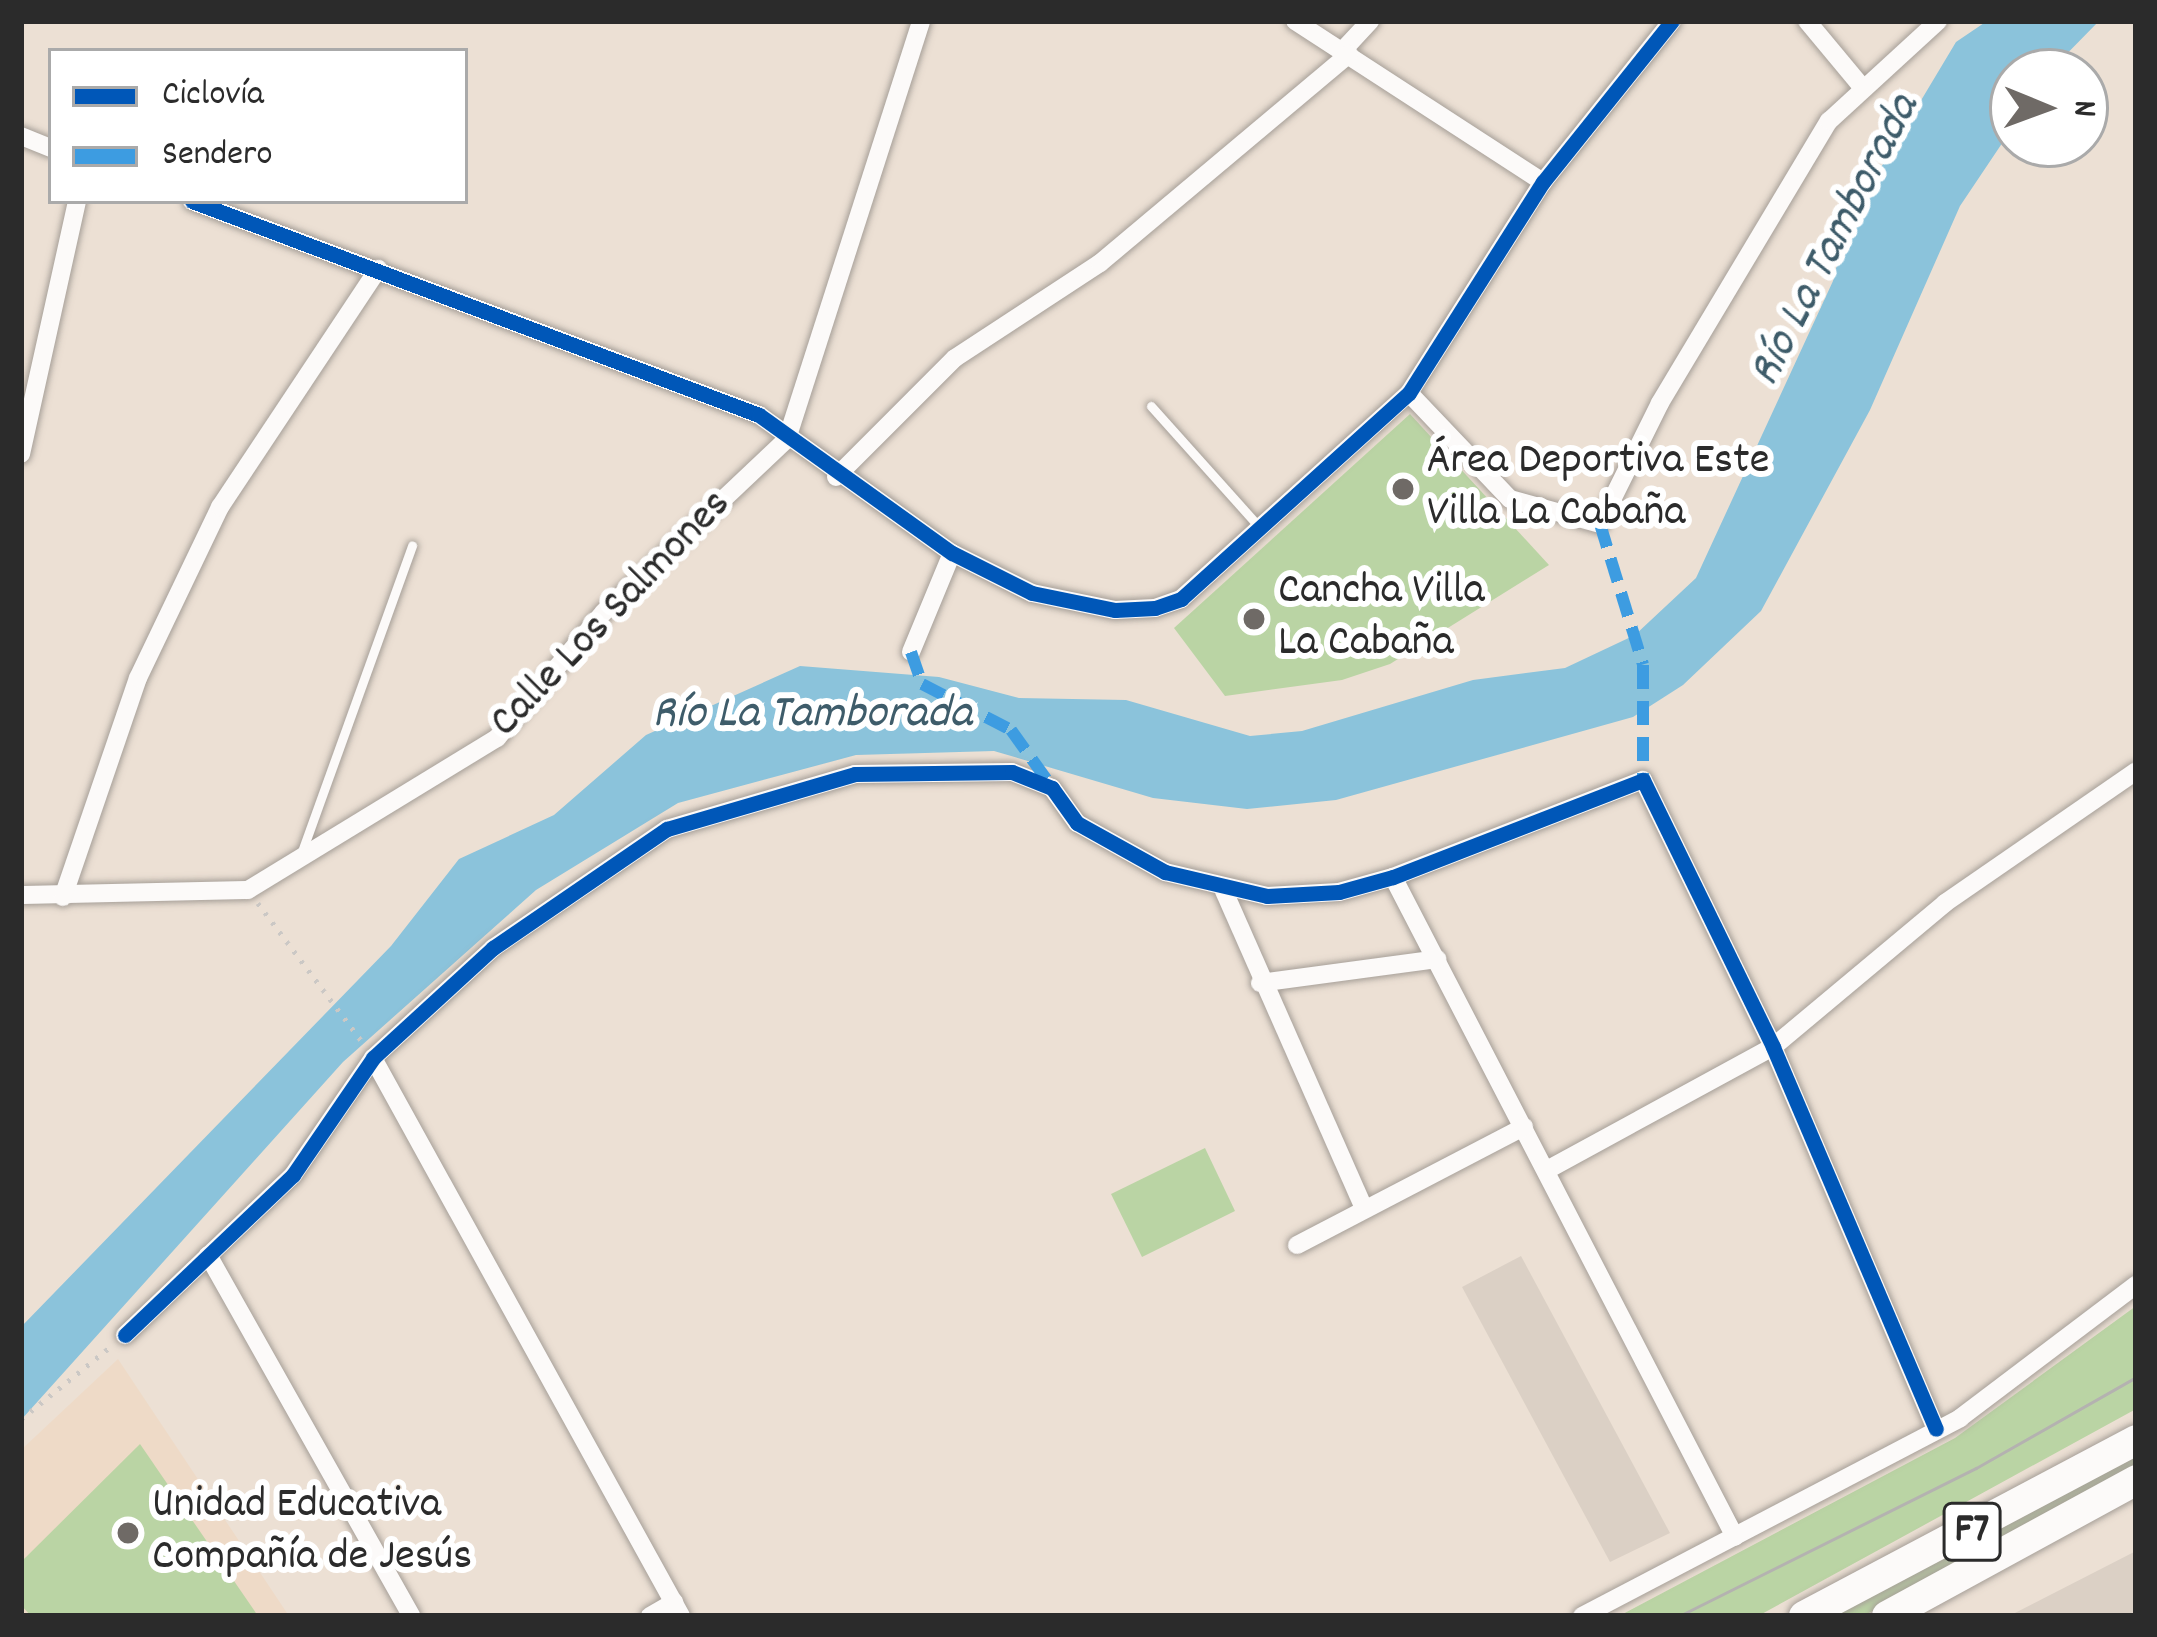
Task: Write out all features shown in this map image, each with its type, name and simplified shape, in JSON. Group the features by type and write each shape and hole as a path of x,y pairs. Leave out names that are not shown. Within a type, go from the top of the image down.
{"highway":[{"name":"F7","path":"1804,1616 2136,1440"},
{"name":"F7","path":"1887,1616 2136,1480"}],"street":[{"name":"Calle Los Salmones","path":"21,895 248,890 497,737 604,612 787,439 921,21"},
{"path":"1295,21 1543,182"},
{"path":"836,477 955,358 1100,263 1347,51 1370,21"},
{"path":"200,204 760,415 836,477 952,554 1032,593 1114,610 1155,608 1181,599 1409,393 1543,182 1672,21"},
{"path":"1807,21 1862,87"},
{"path":"1409,393 1510,499 1600,524 1660,403 1829,121 1938,21"},
{"path":"21,454 76,204"},
{"path":"63,897 138,678 220,507 378,269"},
{"path":"911,652 952,554"},
{"path":"1547,1170 1773,1047 1945,903 2136,771"},
{"path":"125,1335 293,1174 373,1058 493,948 667,829 854,774 1012,772 1052,788 1077,823 1130,852 1224,891 1339,892 1393,877 1643,780 1773,1047 1936,1429"},
{"path":"1393,877 1736,1537"},
{"path":"1224,891 1260,983 1364,1209"},
{"path":"1260,983 1437,959"},
{"path":"373,1058 677,1609 650,1616"},
{"path":"1297,1245 1524,1127"},
{"path":"208,1256 411,1616"},
{"path":"1582,1616 1936,1429 2136,1285"}],"lane":[{"path":"1151,406 1261,529"},
{"path":"297,864 412,545"}],"path":[{"path":"248,890 315,974 373,1058"},
{"path":"21,1419 125,1335"}],"shaded area":[{"path":"1521,1256 1670,1533 1610,1562 1462,1287"},
{"name":"Unidad Educativa Compañía de Jesús","path":"118,1359 289,1616 21,1616 21,1450"},
{"path":"2136,1551 2136,1616 2009,1616"}],"green space":[{"name":"Área Deportiva Este Villa La Cabaña","path":"1410,414 1549,565 1390,664 1342,680 1225,696 1174,628"},
{"path":"1205,1148 1235,1211 1142,1257 1111,1194"},
{"path":"2136,1306 2136,1409 1758,1616 1619,1616 1955,1438"},
{"path":"140,1444 258,1616 31,1616 21,1605 21,1562"},
{"path":"2136,1454 2136,1467 2086,1498 1863,1616 1830,1616"}],"water":[{"name":"Río La Tamborada","path":"1987,21 2099,21 2073,48 1989,48 1989,163 1960,206 1870,410 1761,611 1683,685 1633,717 1336,800 1247,809 1153,798 994,751 856,755 678,803 536,890 343,1062 21,1420 21,1327 391,946 459,859 554,815 646,735 800,666 939,677 1019,698 1126,700 1250,736 1302,731 1473,680 1565,668 1635,635 1696,578 1833,281 1847,224 1956,42"}],"tram line":[{"path":"1679,1616 1976,1468 2136,1377"}],"marked path":[{"path":"1600,524 1643,665 1643,780"},
{"path":"911,652 922,684 1011,730 1049,783"}],"cycle path":[{"path":"200,204 759,415 952,553 1032,593 1115,610 1155,608 1181,599 1409,393 1543,182 1672,21"},
{"path":"125,1335 293,1175 373,1058 493,948 667,829 855,774 1012,772 1052,788 1077,823 1165,872 1267,896 1339,892 1393,877 1643,780 1773,1047 1936,1429"}],"place":[{"name":"Área Deportiva Este Villa La Cabaña","path":"1403,489"},
{"name":"Cancha Villa La Cabaña","path":"1254,619"},
{"name":"Unidad Educativa Compañía de Jesús","path":"128,1533"}]}
